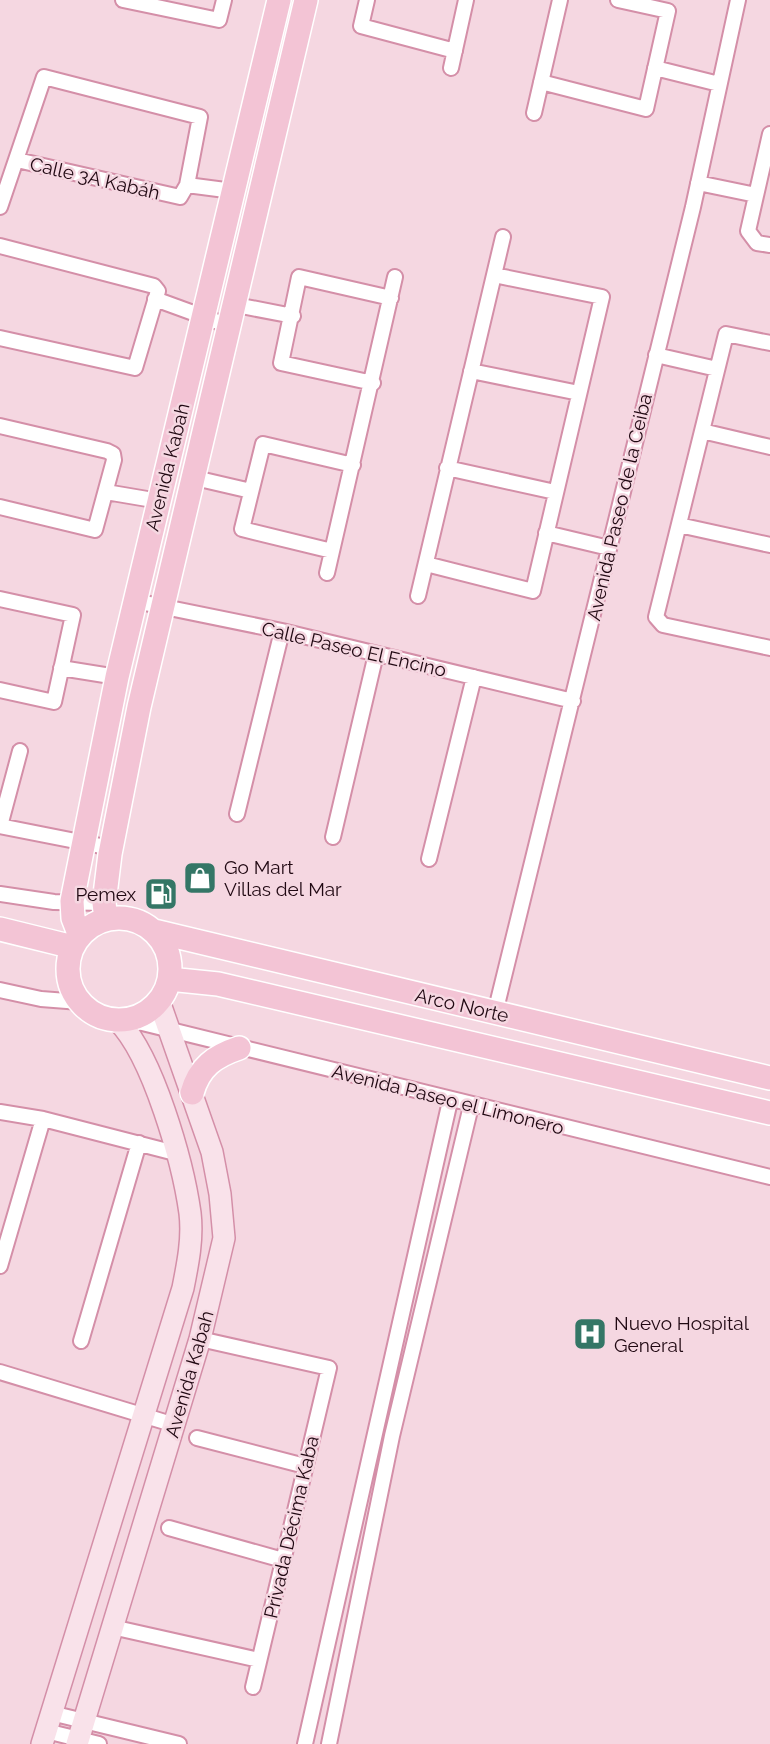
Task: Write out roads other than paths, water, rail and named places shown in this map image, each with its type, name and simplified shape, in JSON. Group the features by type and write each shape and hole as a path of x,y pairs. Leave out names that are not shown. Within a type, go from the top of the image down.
{"main road":[{"name":"Avenida Kabah","path":"76,941 72,901 117,677 279,0"},
{"name":"Avenida Kabah","path":"105,911 111,848 139,707 165,609 306,0"},
{"path":"105,911 154,931 169,958 169,979 159,1001 150,1010 122,1020 91,1011 80,1002 68,975 76,941 105,911"},
{"path":"0,929 76,941"},
{"name":"Arco Norte","path":"154,931 770,1078"},
{"name":"Arco Norte","path":"169,979 218,984 770,1113"},
{"name":"Avenida Kabah","path":"80,1735 200,1339 219,1268 224,1231 212,1153 159,1001"},
{"name":"Avenida Kabah","path":"46,1729 183,1288 190,1251 190,1213 175,1153 147,1064 122,1020"},
{"path":"192,1093 199,1075 211,1061 239,1048"}],"street":[{"path":"123,0 219,20 224,0"},
{"path":"367,0 361,26 455,51"},
{"path":"451,68 466,0"},
{"path":"534,113 560,0"},
{"path":"541,82 646,108 668,11 618,0"},
{"name":"Avenida Paseo de la Ceiba","path":"495,1013 698,183 738,0"},
{"path":"656,68 719,84"},
{"name":"Calle 3A Kabáh","path":"44,76 200,117 187,185 180,197 17,160 44,76"},
{"path":"769,139 747,231 757,243 770,245"},
{"path":"0,208 17,160"},
{"path":"698,183 756,195"},
{"path":"187,185 233,191"},
{"path":"418,596 503,237"},
{"path":"0,246 154,286 158,291 135,368 0,338"},
{"path":"426,564 533,592 602,298 494,275"},
{"path":"373,383 281,363 293,316 299,277 391,298"},
{"path":"327,573 373,383 395,277"},
{"path":"155,299 203,318 232,315 293,316"},
{"path":"770,343 726,334 656,617 663,625 770,649"},
{"path":"656,355 717,369"},
{"path":"471,371 579,393"},
{"path":"0,426 113,454 114,460 95,530 0,508"},
{"path":"702,431 770,446"},
{"path":"332,551 242,529 251,491 263,444 353,465"},
{"path":"447,468 555,492"},
{"path":"195,478 251,491"},
{"path":"106,492 159,501"},
{"path":"679,525 770,544"},
{"path":"546,533 609,548"},
{"path":"0,599 73,615 54,702 0,690"},
{"name":"Calle Paseo El Encino","path":"135,601 282,631 573,701"},
{"path":"237,814 282,631"},
{"path":"333,837 376,654"},
{"path":"61,668 117,677"},
{"path":"429,859 474,677"},
{"path":"20,751 0,826 111,848"},
{"path":"0,894 54,902 72,901 105,911"},
{"path":"0,990 41,999 80,1002"},
{"name":"Avenida Paseo el Limonero","path":"122,1020 770,1177"},
{"path":"304,1744 450,1101"},
{"path":"328,1744 392,1436 471,1106"},
{"path":"0,1112 43,1119 175,1153"},
{"path":"0,1266 43,1119"},
{"path":"81,1341 139,1143"},
{"name":"Privada Décima Kaba","path":"200,1339 329,1368 253,1687"},
{"path":"0,1372 175,1425"},
{"path":"375,1432 392,1436"},
{"path":"197,1438 305,1466"},
{"path":"169,1528 283,1560"},
{"path":"112,1627 259,1660"},
{"path":"46,1729 80,1735 178,1744"},
{"path":"80,1735 100,1744"}],"place":[{"name":"Go Mart Villas del Mar","path":"200,878"},
{"name":"Pemex","path":"161,894"},
{"name":"Nuevo Hospital General","path":"590,1334"}]}
